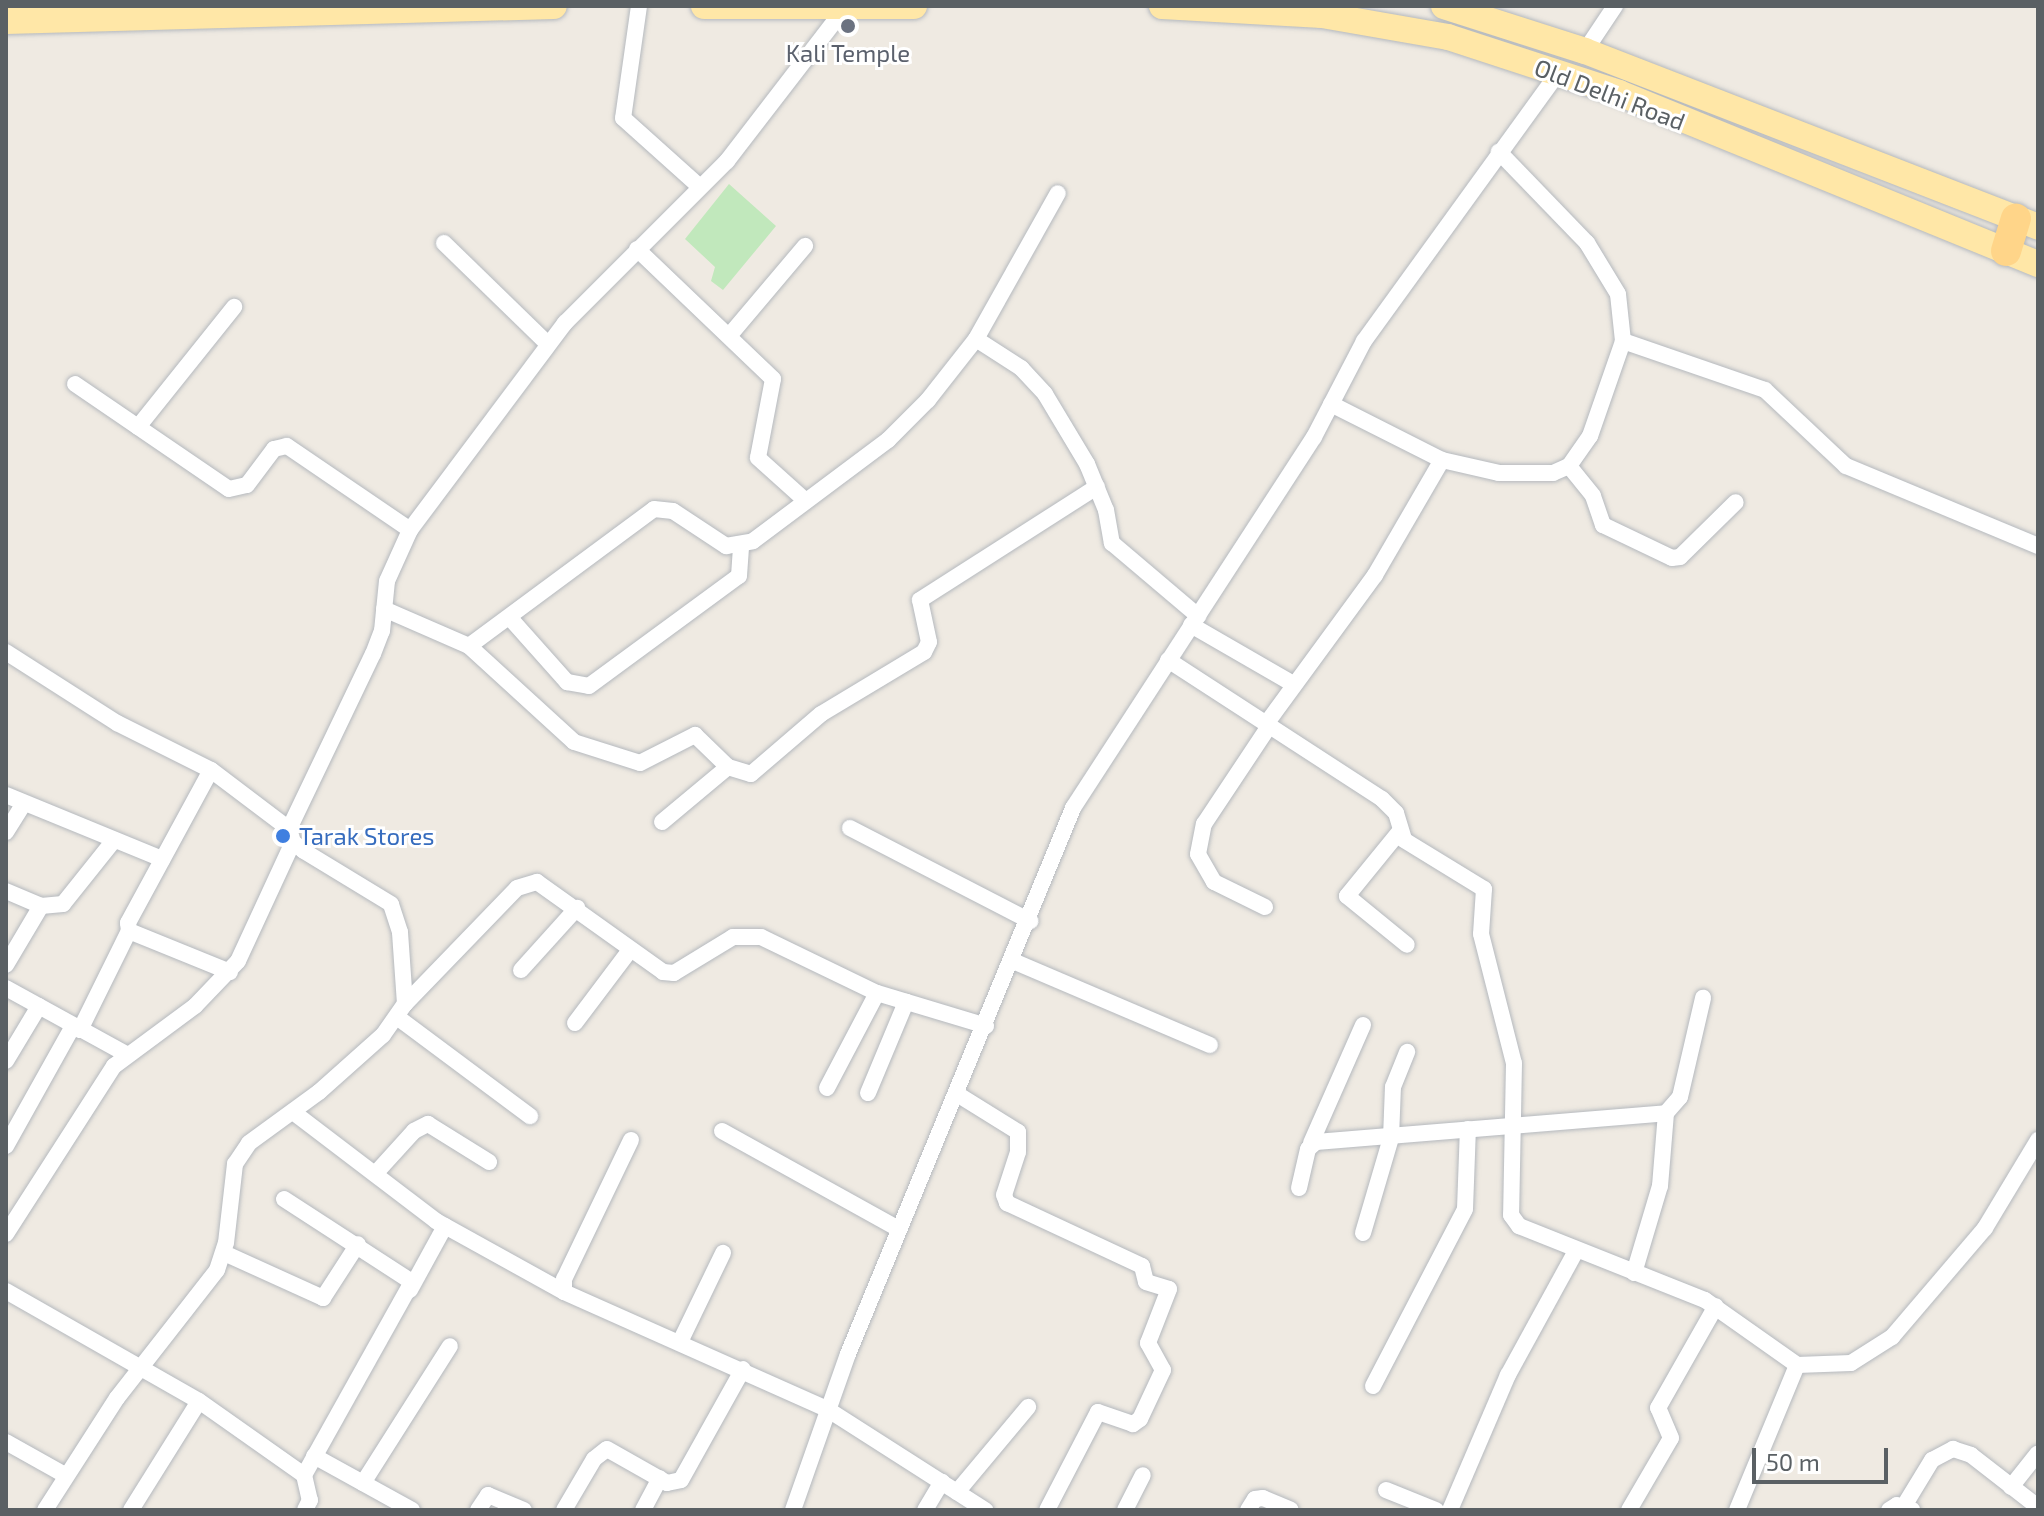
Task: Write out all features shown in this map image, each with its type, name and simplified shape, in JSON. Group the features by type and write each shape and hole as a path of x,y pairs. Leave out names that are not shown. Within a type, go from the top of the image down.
{"highway":[{"path":"2006,251 2027,222"}],"main road":[{"path":"6,21 554,6"},
{"path":"704,6 914,6"},
{"name":"Old Delhi Road","path":"1162,6 1384,23 1559,72 2038,264"},
{"name":"Old Delhi Road","path":"1444,6 1585,51 2027,222"}],"street":[{"path":"639,6 623,118 700,187"},
{"path":"1585,51 1615,6"},
{"path":"6,1234 103,1081 126,1054 195,1006 230,972 252,937 291,836 373,654 387,581 410,530 548,344 753,128 845,8"},
{"path":"793,1510 827,1409 899,1229 1030,921 1073,808 1331,404 1371,331 1559,72"},
{"path":"1331,404 1442,460 1532,475 1569,466 1590,436 1623,341 1618,294 1602,261 1499,152"},
{"path":"469,646 654,509 673,511 710,540 741,547 806,501 907,421 976,339 1058,193"},
{"path":"444,243 548,344"},
{"path":"729,336 805,246"},
{"path":"637,249 773,379 758,458 806,501"},
{"path":"138,427 234,307"},
{"path":"976,339 1021,368 1045,394 1097,487 1112,543 1195,620 1293,684"},
{"path":"1623,341 1765,390 1846,466 2038,546"},
{"path":"75,384 221,485 239,491 274,449 287,446 410,530"},
{"path":"1265,907 1214,882 1198,854 1204,824 1293,684 1375,575 1442,460"},
{"path":"1569,466 1593,496 1603,525 1672,558 1680,557 1736,502"},
{"path":"384,609 469,646 574,742 640,763 695,735 728,767 751,774 821,714 915,660 929,642 920,600 1097,487"},
{"path":"510,618 567,682 589,686 739,576 741,547"},
{"path":"6,652 117,723 211,770 291,836 391,904 400,932 401,1010 530,1116"},
{"path":"1168,660 1392,806 1400,831 1412,846 1484,889 1481,934 1505,1017 1516,1123 1513,1221 1576,1251 1716,1306 1797,1365 1851,1363 1892,1337 1985,1228 2038,1140"},
{"path":"662,822 728,767"},
{"path":"6,1146 77,1028 129,931 132,912 211,770"},
{"path":"6,795 162,859"},
{"path":"6,832 24,803"},
{"path":"850,828 1030,921"},
{"path":"1400,831 1347,896 1407,945"},
{"path":"6,891 41,906 63,904 114,840"},
{"path":"45,1510 65,1475 141,1366 217,1270 224,1253 235,1164 249,1143 293,1112 401,1010 525,883 547,885 653,968 674,973 733,937 761,937 877,993 986,1026"},
{"path":"6,965 41,906"},
{"path":"521,970 577,908"},
{"path":"129,931 230,972"},
{"path":"575,1023 630,950"},
{"path":"1013,961 1210,1045"},
{"path":"6,988 126,1054"},
{"path":"827,1088 877,993"},
{"path":"1634,1273 1662,1175 1666,1113 1680,1097 1703,998"},
{"path":"868,1093 906,1002"},
{"path":"6,1061 39,1006"},
{"path":"1299,1188 1311,1143 1363,1025"},
{"path":"1363,1233 1391,1138 1391,1097 1407,1052"},
{"path":"957,1094 1018,1132 1018,1152 1004,1195 1007,1203 1169,1289 1148,1343 1162,1360 1158,1381 1133,1424 1098,1412 1047,1510"},
{"path":"293,1112 445,1226 564,1292 743,1369 827,1409 985,1510"},
{"path":"1311,1143 1391,1138 1516,1123 1666,1113"},
{"path":"375,1174 414,1131 428,1124 489,1162"},
{"path":"1373,1386 1465,1209 1468,1129"},
{"path":"722,1131 899,1229"},
{"path":"564,1292 564,1279 631,1140"},
{"path":"284,1199 409,1275 410,1290"},
{"path":"305,1510 310,1500 304,1475 445,1226"},
{"path":"224,1253 323,1298 358,1244"},
{"path":"1450,1510 1508,1375 1576,1251"},
{"path":"680,1342 723,1253"},
{"path":"6,1291 199,1401 304,1475"},
{"path":"1629,1510 1671,1438 1658,1408 1716,1306"},
{"path":"363,1483 450,1346"},
{"path":"1737,1510 1797,1365"},
{"path":"564,1510 594,1459 607,1449 660,1478 675,1484 681,1480 743,1369"},
{"path":"131,1510 199,1401"},
{"path":"957,1492 1028,1407"},
{"path":"6,1442 65,1475"},
{"path":"1902,1509 1932,1460 1953,1449 1971,1455 2038,1507"},
{"path":"2011,1487 2038,1453"},
{"path":"314,1456 412,1510"},
{"path":"1125,1510 1143,1475"},
{"path":"643,1510 660,1478"},
{"path":"925,1510 942,1482"},
{"path":"1386,1490 1436,1510"},
{"path":"478,1510 488,1495 524,1510"},
{"path":"1248,1510 1255,1499 1263,1498 1291,1510"}],"green space":[{"path":"729,184 776,226 723,290 711,281 715,267 685,239"}],"place":[{"name":"Kali Temple","path":"848,26"},
{"name":"Tarak Stores","path":"283,836"}]}
